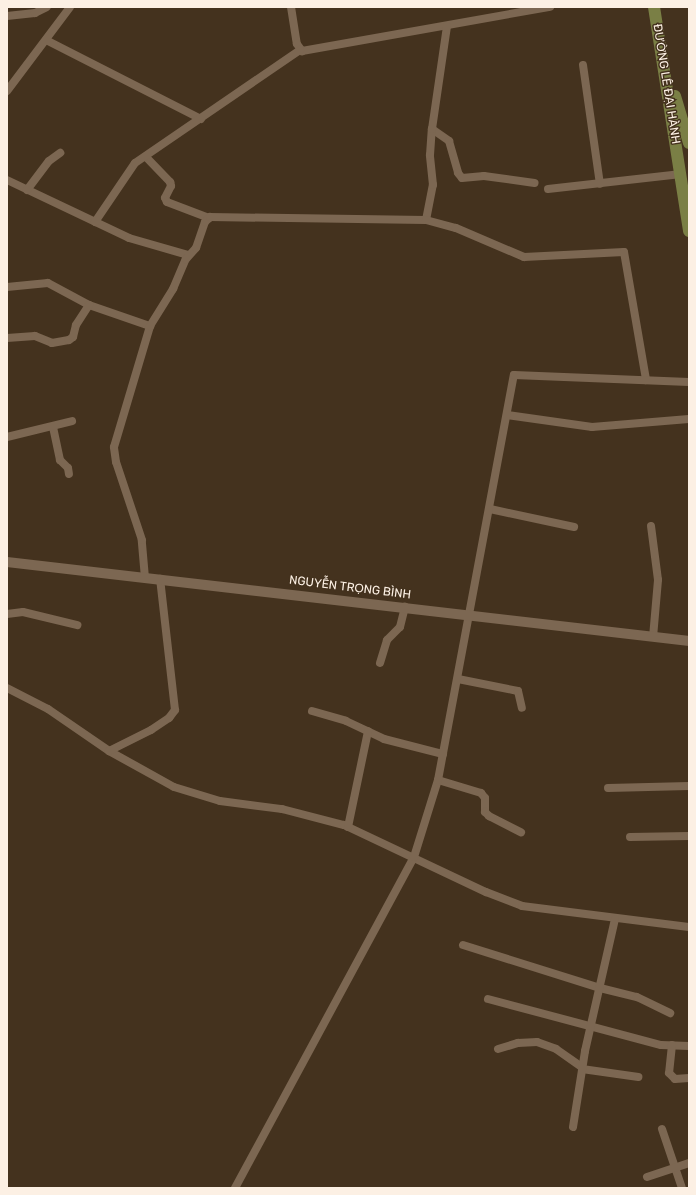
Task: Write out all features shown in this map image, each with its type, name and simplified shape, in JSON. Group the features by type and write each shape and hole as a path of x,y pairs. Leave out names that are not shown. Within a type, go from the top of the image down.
{"main road":[{"name":"ĐƯỜNG LÊ ĐẠI HÀNH","path":"654,7 675,139 685,179 689,231"},
{"path":"658,34 689,143"}],"street":[{"path":"7,16 35,13 47,7"},
{"path":"7,91 70,7"},
{"path":"292,7 300,50"},
{"path":"95,222 135,163 146,157 300,50 447,26 550,7"},
{"path":"426,220 432,192 430,155 432,129 447,26"},
{"path":"46,40 201,119"},
{"path":"583,65 600,184"},
{"path":"432,129 449,141 458,173 462,178 484,176 535,184"},
{"path":"27,190 50,161 60,153"},
{"path":"146,157 171,185 165,198 167,202 209,218 426,220 456,228 524,257 624,252 646,380"},
{"path":"548,188 685,179"},
{"path":"7,180 129,238 188,255"},
{"path":"145,578 142,540 114,451 150,326 173,289 188,255 196,248 205,222 209,218"},
{"path":"7,287 48,284 89,305 150,326"},
{"path":"7,338 35,336 52,343 69,340 73,337 76,325 89,305"},
{"path":"235,1188 414,857 438,780 514,375 689,382"},
{"path":"507,415 592,427 689,419"},
{"path":"7,437 53,427 72,421"},
{"path":"53,427 60,460 68,468 69,474"},
{"path":"490,509 574,527"},
{"path":"651,526 658,580 653,637"},
{"name":"NGUYỄN TRỌNG BÌNH","path":"7,562 689,641"},
{"path":"109,751 151,730 169,718 175,710 160,579"},
{"path":"380,663 387,640 400,627 405,607"},
{"path":"7,614 23,612 77,625"},
{"path":"458,679 518,691 522,708"},
{"path":"7,688 48,709 109,751 174,787 220,801 282,809 348,826 486,892 522,906 615,919 689,927"},
{"path":"312,711 346,721 397,743 443,754"},
{"path":"348,826 368,731"},
{"path":"438,780 481,792 485,798 485,812 488,816 521,832"},
{"path":"608,788 689,786"},
{"path":"630,837 689,836"},
{"path":"573,1127 590,1026 615,919"},
{"path":"463,945 600,988 637,998 670,1013"},
{"path":"488,999 661,1045 689,1046"},
{"path":"498,1049 518,1042 538,1042 556,1049 582,1068 638,1077"},
{"path":"672,1045 669,1073 675,1079 689,1078"},
{"path":"662,1129 682,1188"},
{"path":"647,1178 689,1163"}]}
